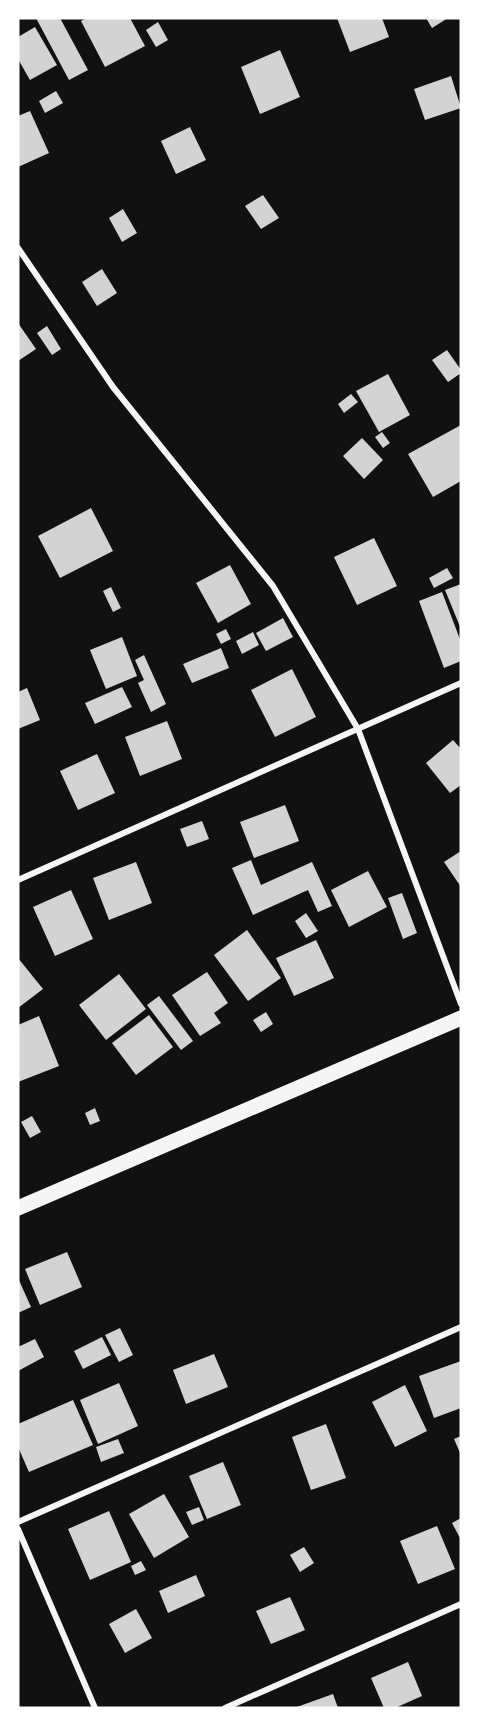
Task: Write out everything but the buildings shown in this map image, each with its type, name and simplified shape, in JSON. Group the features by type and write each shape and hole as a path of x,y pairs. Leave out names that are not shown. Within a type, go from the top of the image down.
{"main road":[{"path":"18,1208 461,1018"}],"street":[{"path":"18,248 113,387 273,586 358,729 461,1004"},
{"path":"18,880 461,683"},
{"path":"18,1522 461,1327"},
{"path":"18,1529 95,1708"},
{"path":"225,1708 461,1604"}]}
